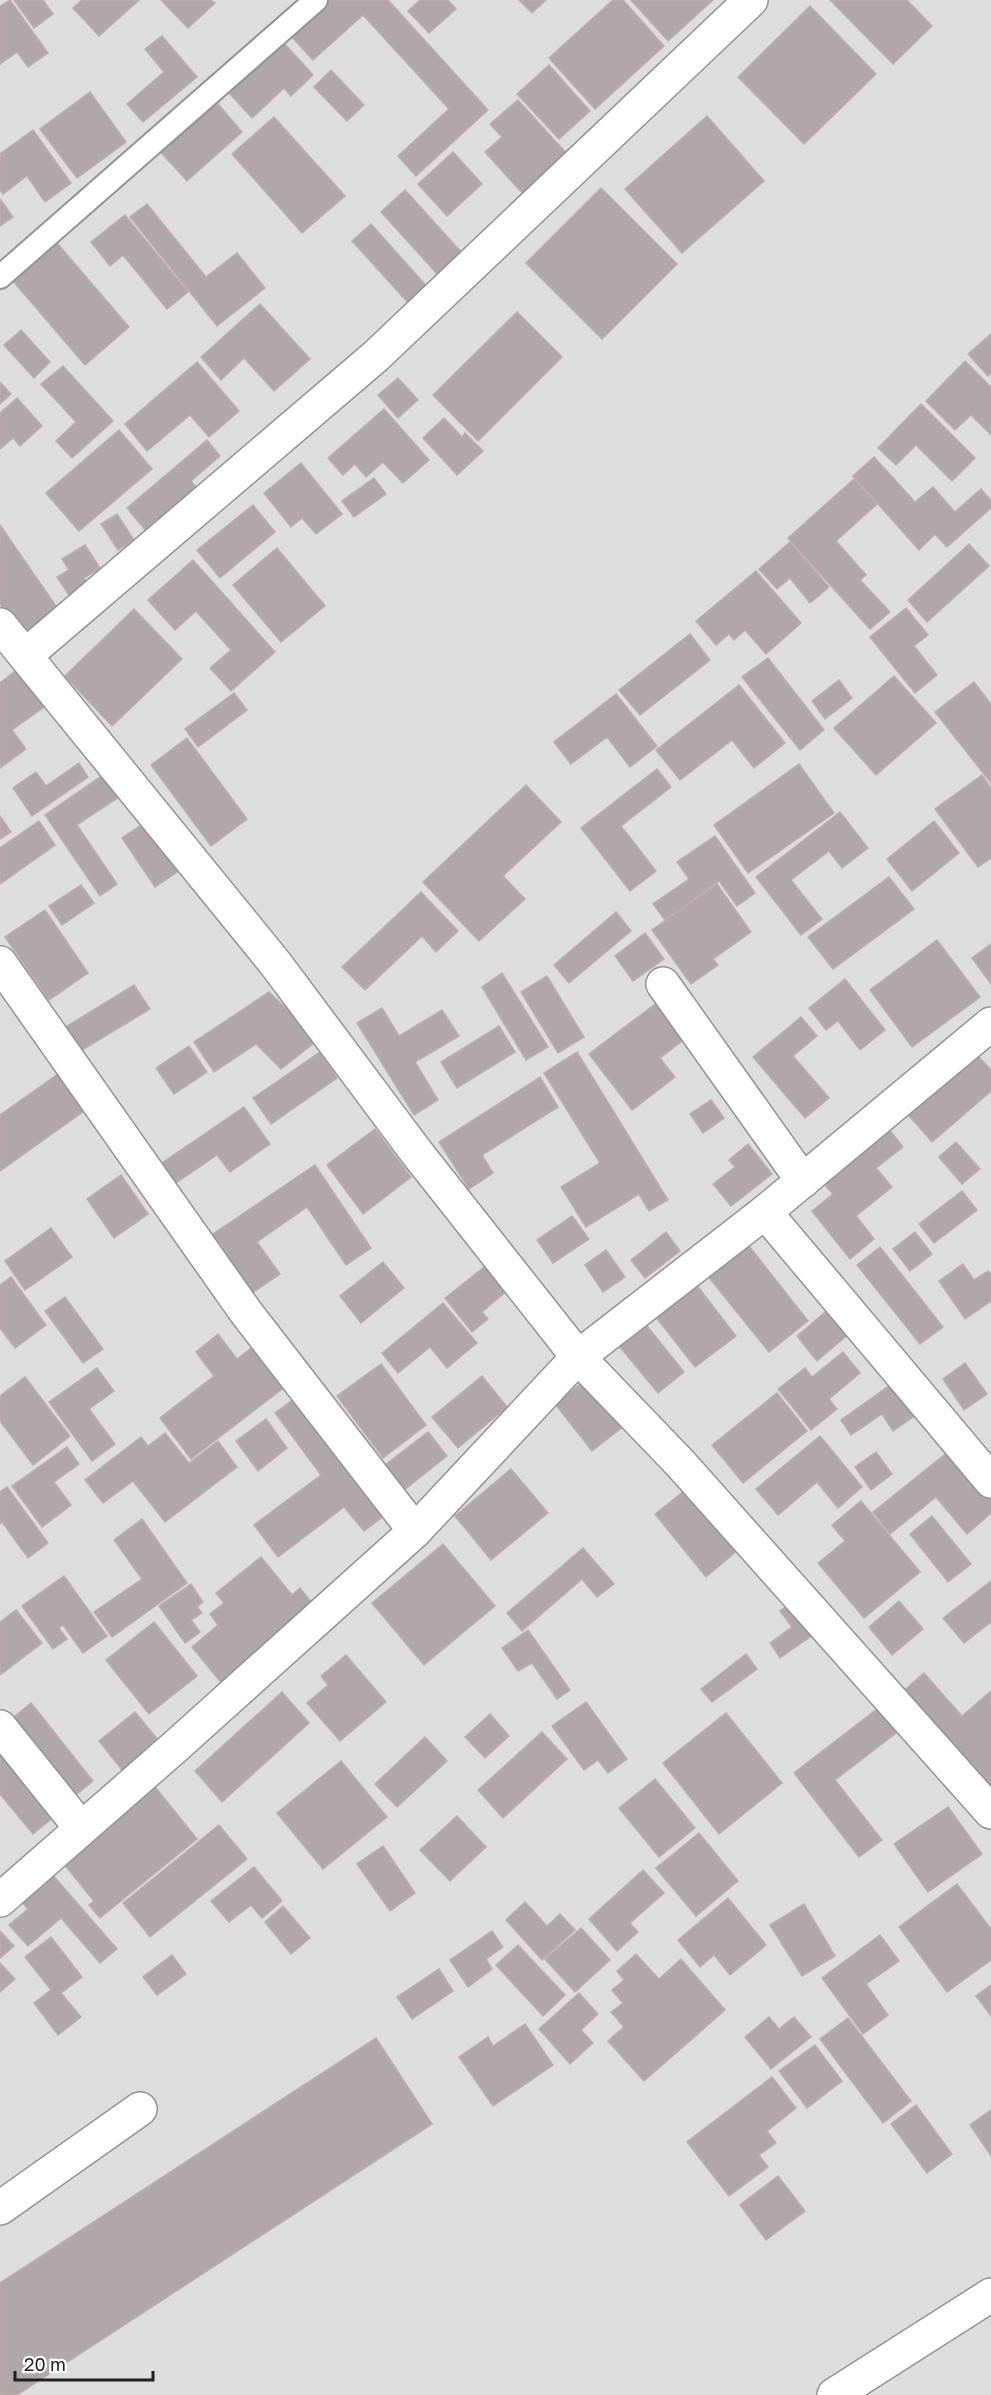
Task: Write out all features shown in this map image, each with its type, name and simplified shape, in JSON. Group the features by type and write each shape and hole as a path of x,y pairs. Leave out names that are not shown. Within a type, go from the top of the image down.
{"street":[{"path":"26,655 376,356 751,0"},
{"path":"0,625 274,963 417,1153 578,1357 680,1463 991,1812"},
{"path":"0,963 245,1311 415,1531"},
{"path":"663,984 803,1181"},
{"path":"0,1900 176,1746 415,1531 578,1357 765,1212 988,1032"},
{"path":"765,1212 991,1481"},
{"path":"0,1727 81,1828"},
{"path":"0,2208 140,2109"},
{"path":"834,2395 991,2295"}],"lane":[{"path":"0,277 316,0"}],"shaded area":[{"path":"0,0 991,0 991,2395 0,2395"}],"building":[{"path":"10,0 48,53 28,67 17,52 0,64 0,6"},
{"path":"14,0 43,0 53,14 34,28"},
{"path":"82,0 139,0 99,36 73,8"},
{"path":"161,0 211,0 215,3 188,28"},
{"path":"329,0 388,0 488,110 416,176 398,156 449,109 363,15 313,60 290,35"},
{"path":"420,0 448,0 456,9 429,33 408,11"},
{"path":"519,0 546,0 532,13"},
{"path":"613,0 623,0 664,46 595,109 549,58"},
{"path":"631,0 713,0 668,41"},
{"path":"830,0 907,0 932,26 893,64"},
{"path":"810,6 876,74 804,144 738,77"},
{"path":"162,36 197,77 143,122 127,104 164,72 145,49"},
{"path":"283,42 313,75 291,96 284,88 252,118 228,92"},
{"path":"549,65 590,111 559,139 517,94"},
{"path":"331,70 364,105 347,121 314,87"},
{"path":"90,92 126,142 77,178 40,129"},
{"path":"213,98 242,132 187,181 157,148"},
{"path":"518,100 568,155 524,195 485,152 502,137 490,124"},
{"path":"707,116 764,181 682,253 625,189"},
{"path":"274,117 345,196 302,233 232,154"},
{"path":"33,130 71,183 45,202 27,176 3,194 0,190 0,154"},
{"path":"453,152 482,184 447,216 418,184"},
{"path":"601,188 677,264 602,339 526,263"},
{"path":"405,190 463,254 439,276 381,212"},
{"path":"0,199 13,217 0,226"},
{"path":"147,204 206,277 237,253 265,288 217,326 130,217"},
{"path":"125,215 188,292 167,309 123,255 110,266 91,242"},
{"path":"371,224 430,290 411,306 352,241"},
{"path":"57,243 129,327 85,365 13,281"},
{"path":"260,304 310,359 274,391 244,358 221,380 201,357"},
{"path":"517,312 562,357 478,441 433,395"},
{"path":"21,330 50,362 34,378 4,345"},
{"path":"991,334 991,373 988,376 968,354"},
{"path":"965,361 991,387 991,435 971,415 955,430 926,401"},
{"path":"197,362 239,411 209,437 190,415 147,451 125,424"},
{"path":"63,366 113,421 72,458 56,441 76,422 41,384"},
{"path":"398,378 418,400 398,418 378,395"},
{"path":"0,382 11,394 0,404"},
{"path":"17,398 42,426 20,446 13,438 0,449 0,413"},
{"path":"921,404 975,458 952,481 916,445 896,465 878,448"},
{"path":"384,409 429,460 403,483 383,462 366,477 355,464 343,475 328,458"},
{"path":"444,418 462,437 465,433 483,451 457,475 423,438"},
{"path":"119,430 152,469 79,531 46,493"},
{"path":"207,440 220,456 191,481 198,490 147,532 127,508"},
{"path":"874,457 915,502 933,487 955,512 981,489 991,500 991,508 947,547 935,534 919,550 853,476"},
{"path":"301,463 342,514 316,534 302,518 291,527 264,493"},
{"path":"374,478 386,494 354,517 342,501"},
{"path":"854,479 877,504 836,541 866,575 860,580 890,612 870,629 788,538"},
{"path":"253,505 275,532 220,578 197,550"},
{"path":"117,514 134,540 118,550 101,524"},
{"path":"0,525 58,609 21,634 0,604"},
{"path":"790,542 829,587 810,603 790,578 777,589 759,569"},
{"path":"969,544 989,566 927,622 908,600"},
{"path":"85,545 100,568 84,578 89,585 70,597 57,577 69,570 62,559"},
{"path":"277,548 325,606 281,642 233,585"},
{"path":"193,560 275,652 231,691 210,668 231,650 196,611 175,630 148,600"},
{"path":"756,571 801,623 766,654 745,630 734,640 729,634 716,645 696,621"},
{"path":"906,608 928,635 914,646 937,675 915,693 870,637"},
{"path":"134,609 182,659 112,726 65,676"},
{"path":"690,634 710,660 640,715 619,690"},
{"path":"768,658 824,730 800,750 742,677"},
{"path":"23,665 51,702 12,730 26,749 0,768 0,683"},
{"path":"894,676 936,723 876,775 834,728"},
{"path":"839,680 852,698 825,719 812,701"},
{"path":"974,682 991,704 991,783 935,712"},
{"path":"739,685 785,743 754,768 732,740 680,780 656,750"},
{"path":"234,693 247,710 198,747 185,729"},
{"path":"616,694 657,746 630,767 607,737 571,764 554,742"},
{"path":"187,738 247,819 211,846 151,765"},
{"path":"79,763 88,777 32,816 13,788 36,772 46,786"},
{"path":"799,764 834,813 748,873 714,825"},
{"path":"113,768 128,791 77,825 117,884 100,896 45,815"},
{"path":"657,769 671,787 621,826 656,871 630,891 581,828"},
{"path":"982,775 991,788 991,858 978,867 935,809"},
{"path":"526,785 561,822 503,876 525,899 479,941 423,882"},
{"path":"840,812 868,848 842,868 829,851 791,880 822,919 801,935 756,877"},
{"path":"0,816 11,832 0,839"},
{"path":"39,821 55,845 0,884 0,848"},
{"path":"147,821 180,870 155,887 122,838"},
{"path":"934,821 959,853 912,891 887,859"},
{"path":"715,836 755,893 737,906 719,881 665,920 653,904 689,879 677,862"},
{"path":"889,877 914,909 833,969 808,937"},
{"path":"717,884 751,932 713,959 718,965 691,984 652,930"},
{"path":"81,885 94,903 62,925 49,906"},
{"path":"421,892 458,931 436,952 422,936 365,990 342,967"},
{"path":"45,910 88,973 49,1000 5,937"},
{"path":"616,912 631,931 569,983 554,965"},
{"path":"645,933 664,959 633,981 615,956"},
{"path":"937,940 980,997 912,1047 870,990"},
{"path":"991,944 991,984 972,958"},
{"path":"502,973 548,1047 526,1060 482,987"},
{"path":"547,976 584,1037 558,1053 521,992"},
{"path":"845,979 885,1030 860,1050 838,1021 826,1030 809,1008"},
{"path":"134,985 150,1009 79,1052 64,1028"},
{"path":"269,992 318,1040 281,1069 256,1044 214,1072 194,1042"},
{"path":"662,999 690,1035 660,1058 675,1077 632,1110 589,1054"},
{"path":"382,1008 399,1036 442,1010 459,1036 415,1062 438,1100 414,1115 357,1023"},
{"path":"801,1017 817,1036 793,1056 829,1098 805,1118 753,1057"},
{"path":"499,1026 515,1052 457,1088 441,1062"},
{"path":"189,1046 207,1072 174,1094 156,1068"},
{"path":"971,1048 991,1070 991,1091 932,1142 903,1109"},
{"path":"320,1052 337,1078 271,1124 253,1098"},
{"path":"577,1052 668,1200 649,1211 639,1194 586,1227 561,1187 600,1163 544,1073"},
{"path":"58,1074 84,1111 0,1171 0,1115"},
{"path":"540,1077 558,1107 482,1155 493,1173 469,1189 439,1142"},
{"path":"711,1100 724,1118 703,1133 690,1114"},
{"path":"244,1107 270,1144 230,1172 217,1155 173,1185 159,1165"},
{"path":"885,1124 903,1147 876,1168 892,1187 856,1216 874,1239 850,1259 812,1211 833,1194 823,1183"},
{"path":"375,1129 411,1177 363,1214 327,1165"},
{"path":"956,1142 980,1169 962,1184 939,1157"},
{"path":"748,1144 772,1174 731,1206 713,1184 735,1167 729,1160"},
{"path":"315,1165 371,1248 346,1265 307,1207 257,1242 280,1274 252,1293 213,1234"},
{"path":"121,1175 148,1214 114,1238 87,1199"},
{"path":"962,1191 977,1210 934,1243 919,1224"},
{"path":"572,1216 589,1239 553,1263 537,1240"},
{"path":"51,1228 72,1257 25,1290 5,1261"},
{"path":"666,1232 680,1251 645,1278 631,1260"},
{"path":"915,1232 932,1254 910,1271 893,1249"},
{"path":"742,1237 808,1321 769,1352 702,1269"},
{"path":"880,1247 943,1327 920,1344 857,1265"},
{"path":"606,1250 625,1277 603,1292 585,1265"},
{"path":"383,1262 404,1288 361,1323 340,1296"},
{"path":"488,1264 508,1290 482,1312 488,1319 472,1332 445,1298"},
{"path":"963,1264 974,1280 988,1271 991,1274 991,1301 965,1319 939,1281"},
{"path":"11,1277 46,1325 15,1348 0,1328 0,1285"},
{"path":"692,1279 736,1336 695,1367 651,1311"},
{"path":"65,1297 103,1349 83,1363 45,1311"},
{"path":"443,1303 477,1343 447,1368 430,1347 398,1373 382,1353"},
{"path":"830,1308 850,1333 817,1361 797,1336"},
{"path":"647,1326 684,1372 658,1393 620,1347"},
{"path":"218,1334 237,1359 254,1346 286,1386 191,1459 160,1418 214,1376 196,1352"},
{"path":"843,1352 860,1373 829,1399 837,1409 811,1430 778,1389 805,1368 812,1377"},
{"path":"965,1363 987,1394 964,1410 943,1379"},
{"path":"381,1364 426,1425 383,1458 337,1396"},
{"path":"97,1368 114,1391 89,1409 115,1444 92,1461 49,1402"},
{"path":"482,1376 507,1407 458,1448 432,1417"},
{"path":"25,1377 70,1436 33,1465 0,1421 0,1396"},
{"path":"588,1378 625,1425 592,1451 555,1404"},
{"path":"893,1383 916,1415 893,1431 882,1414 851,1435 841,1420"},
{"path":"777,1393 807,1431 743,1483 712,1445"},
{"path":"301,1394 389,1512 364,1531 344,1507 278,1557 254,1525 321,1475 275,1413"},
{"path":"266,1419 287,1448 258,1471 236,1441"},
{"path":"428,1432 447,1456 399,1494 380,1469"},
{"path":"165,1433 189,1463 218,1441 237,1467 165,1522 133,1481 103,1503 85,1480 141,1437 148,1446"},
{"path":"820,1436 862,1487 838,1508 817,1482 778,1515 756,1489"},
{"path":"67,1447 79,1464 54,1482 71,1505 42,1527 12,1486"},
{"path":"949,1451 991,1497 991,1513 967,1534 936,1497 890,1534 873,1512"},
{"path":"876,1452 892,1474 871,1490 855,1467"},
{"path":"511,1469 548,1513 491,1560 455,1516"},
{"path":"7,1487 48,1543 28,1558 2,1522 0,1524 0,1492"},
{"path":"688,1488 738,1550 706,1577 655,1514"},
{"path":"861,1501 920,1572 864,1618 818,1563 845,1541 832,1525"},
{"path":"932,1516 971,1564 948,1582 910,1534"},
{"path":"142,1519 187,1583 112,1637 94,1612 142,1579 114,1540"},
{"path":"443,1544 495,1606 424,1665 372,1603"},
{"path":"583,1548 614,1584 597,1597 582,1579 522,1631 507,1613"},
{"path":"261,1557 292,1595 300,1588 316,1608 223,1685 192,1647 218,1625 210,1614 224,1603 216,1593"},
{"path":"64,1576 107,1636 83,1653 63,1625 59,1628 67,1639 53,1649 22,1606"},
{"path":"991,1581 991,1622 964,1643 943,1618"},
{"path":"191,1584 203,1602 197,1607 202,1613 191,1620 200,1632 185,1643 159,1606"},
{"path":"899,1601 923,1629 892,1655 869,1627"},
{"path":"792,1603 814,1634 780,1658 770,1643 792,1627 780,1611"},
{"path":"16,1610 42,1643 0,1675 0,1622"},
{"path":"154,1622 197,1676 149,1714 106,1660"},
{"path":"528,1630 570,1690 557,1699 532,1663 518,1671 502,1648"},
{"path":"746,1654 757,1669 712,1702 701,1689"},
{"path":"346,1655 386,1702 340,1741 307,1703 328,1685 321,1676"},
{"path":"924,1673 962,1716 991,1691 991,1796 900,1694"},
{"path":"282,1692 309,1723 222,1802 195,1771"},
{"path":"586,1702 627,1759 608,1773 598,1760 584,1770 552,1726"},
{"path":"886,1702 905,1726 835,1780 882,1840 859,1857 794,1773"},
{"path":"31,1703 93,1781 66,1803 4,1725"},
{"path":"135,1712 158,1740 122,1770 99,1741"},
{"path":"726,1713 782,1783 719,1834 663,1763"},
{"path":"490,1714 509,1736 485,1758 465,1737"},
{"path":"542,1732 567,1759 503,1818 478,1790"},
{"path":"425,1737 447,1761 397,1807 375,1784"},
{"path":"0,1742 60,1812 33,1834 0,1794"},
{"path":"341,1761 387,1817 323,1869 277,1813"},
{"path":"148,1778 197,1839 100,1918 89,1905 94,1901 55,1853"},
{"path":"655,1779 695,1828 659,1857 619,1808"},
{"path":"948,1807 982,1854 928,1892 894,1844"},
{"path":"457,1816 486,1847 450,1881 420,1850"},
{"path":"219,1825 247,1859 150,1937 123,1903"},
{"path":"699,1833 738,1881 696,1916 656,1868"},
{"path":"383,1846 415,1893 390,1911 357,1864"},
{"path":"44,1865 117,1949 100,1963 61,1918 28,1946 9,1925 28,1909 13,1892"},
{"path":"254,1867 282,1901 262,1918 251,1905 229,1922 211,1901"},
{"path":"643,1870 664,1893 630,1923 638,1932 617,1951 589,1919"},
{"path":"957,1884 991,1929 991,1960 947,1992 899,1927"},
{"path":"728,1898 766,1945 730,1975 714,1955 700,1967 678,1940"},
{"path":"525,1902 547,1926 560,1914 575,1930 542,1960 506,1920"},
{"path":"804,1904 835,1956 802,1976 770,1925"},
{"path":"283,1906 310,1938 291,1954 265,1922"},
{"path":"581,1928 610,1960 575,1992 545,1959"},
{"path":"0,1931 14,1946 0,1958"},
{"path":"492,1931 503,1947 486,1959 492,1969 468,1987 450,1960"},
{"path":"880,1935 899,1961 866,1984 888,2015 863,2034 822,1978"},
{"path":"51,1937 82,1977 61,1993 81,2017 58,2035 34,2003 51,1990 25,1957"},
{"path":"518,1945 565,1995 543,2016 496,1965"},
{"path":"636,1954 659,1979 681,1959 725,2010 644,2081 608,2041 624,2027 611,2012 623,2003 612,1990 624,1980 617,1971"},
{"path":"172,1955 186,1974 157,1995 143,1977"},
{"path":"0,1963 15,1979 0,1992"},
{"path":"439,1969 453,1991 412,2019 397,1997"},
{"path":"991,1985 991,2016 976,1996"},
{"path":"579,1993 598,2014 581,2030 593,2043 570,2064 539,2029"},
{"path":"769,2017 779,2029 794,2017 811,2037 771,2069 745,2037"},
{"path":"848,2018 911,2101 883,2123 820,2039"},
{"path":"525,2024 553,2065 493,2106 459,2057 488,2037 493,2046"},
{"path":"376,2038 432,2124 17,2395 0,2395 0,2283"},
{"path":"815,2045 842,2081 807,2108 779,2071"},
{"path":"772,2077 796,2108 767,2131 776,2143 759,2155 768,2167 729,2196 687,2142"},
{"path":"916,2105 952,2154 927,2173 891,2124"},
{"path":"991,2110 991,2156 970,2125"},
{"path":"778,2176 805,2211 766,2240 740,2205"}]}
